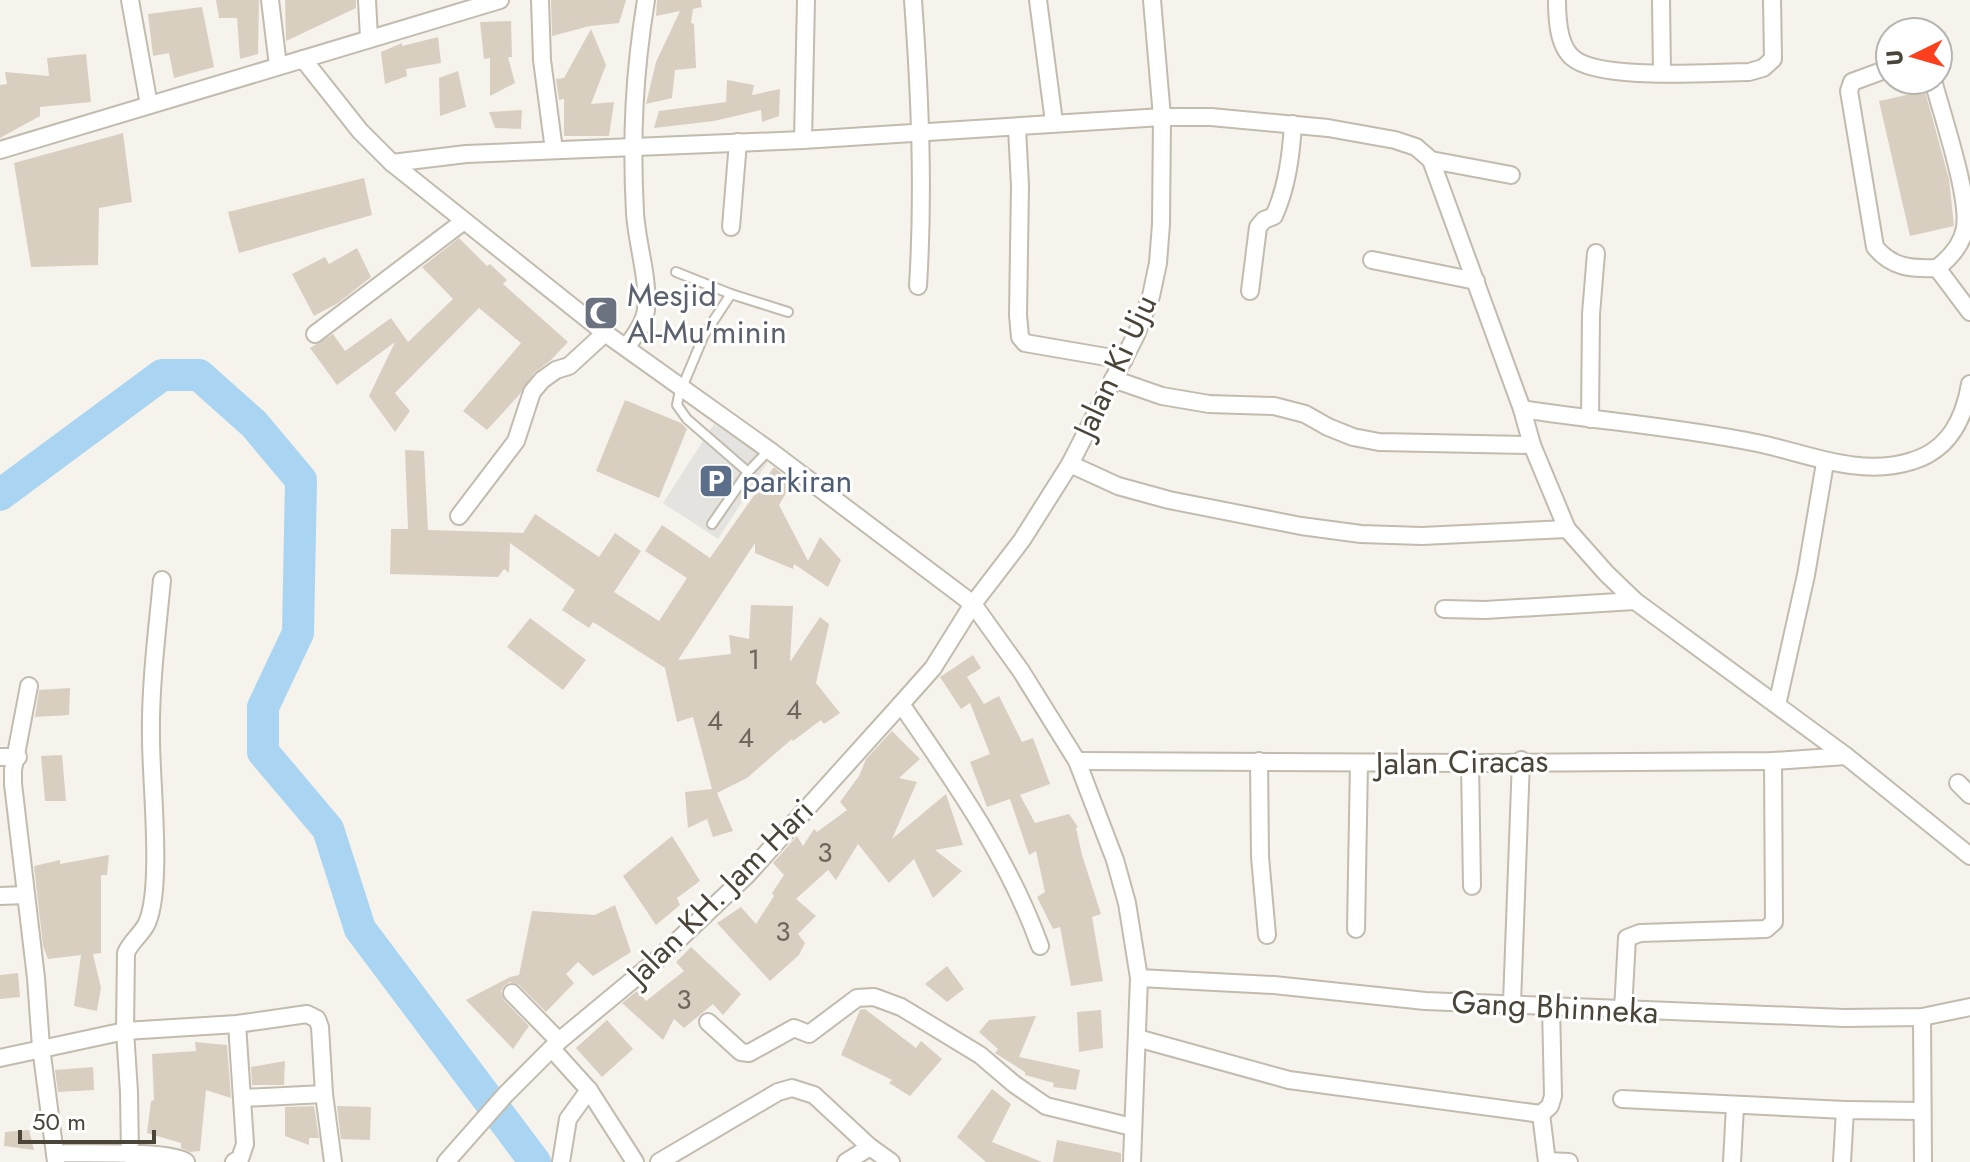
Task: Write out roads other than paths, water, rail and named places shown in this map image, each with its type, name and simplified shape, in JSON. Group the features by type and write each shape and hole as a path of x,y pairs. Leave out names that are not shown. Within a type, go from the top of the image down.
{"street":[{"path":"130,0 149,105"},
{"path":"270,0 278,66"},
{"path":"367,0 369,38"},
{"path":"0,150 500,0"},
{"path":"540,0 542,60 554,150"},
{"path":"626,347 641,325 647,296 636,223 631,147 637,55 646,0"},
{"path":"803,140 806,0"},
{"path":"913,0 922,133 923,215 918,286"},
{"path":"1038,0 1054,122"},
{"name":"Jalan Ki Uju","path":"973,604 1022,540 1070,464 1124,360 1151,296 1161,224 1162,117 1152,0"},
{"path":"1557,0 1562,39 1571,57 1598,69 1662,73 1749,72 1763,68 1773,59 1775,50 1772,0"},
{"path":"1661,0 1662,73"},
{"path":"303,59 360,131 392,163 605,333 769,450 973,604 1021,671 1077,761 1115,860 1127,903 1139,978 1132,1162"},
{"path":"1874,74 1852,82 1849,91 1875,247 1893,264 1906,268 1937,268 1948,259 1965,231 1966,208 1937,96"},
{"path":"392,163 466,154 803,140 1162,117 1211,117 1293,124 1395,140 1416,147 1431,160 1522,409 1532,445 1567,529 1635,601 1846,756 1970,856"},
{"path":"1250,291 1258,227 1274,216 1280,201 1289,166 1293,124"},
{"path":"1017,128 1020,337 1025,343 1124,360"},
{"path":"731,227 738,142"},
{"path":"1431,160 1511,175"},
{"path":"315,334 464,221"},
{"path":"1590,419 1591,314 1596,253"},
{"path":"1372,260 1476,281"},
{"path":"1937,268 1970,312"},
{"path":"459,516 516,441 532,392 556,370 569,366 586,354 605,333"},
{"path":"1113,379 1162,396 1209,404 1284,409 1305,414 1353,437 1379,442 1532,445"},
{"path":"1522,409 1757,443 1825,463 1891,464 1912,461 1932,451 1951,435 1966,410 1970,384"},
{"path":"1777,705 1806,575 1825,463"},
{"path":"1070,464 1118,486 1156,496 1301,526 1361,534 1422,536 1567,529"},
{"path":"130,1155 125,1031 126,953 147,923 154,895 151,736 153,669 162,580"},
{"path":"1444,609 1485,610 1635,601"},
{"name":"Jalan KH. Jam Hari","path":"446,1162 506,1094 556,1045 658,959 722,899 933,668 973,604"},
{"path":"29,686 13,784 56,1157 164,1156 186,1162"},
{"path":"901,704 953,777 1007,869 1040,946"},
{"name":"Jalan Ciracas","path":"1077,761 1470,763 1521,760 1773,761 1846,756"},
{"path":"0,757 18,757"},
{"path":"1512,1003 1521,760"},
{"path":"1259,761 1260,857 1267,935"},
{"path":"1623,1010 1627,938 1640,933 1766,929 1774,922 1773,761"},
{"path":"1356,929 1359,763"},
{"path":"1470,763 1472,886"},
{"path":"0,896 26,895"},
{"name":"Gang Bhinneka","path":"1139,978 1274,985 1425,1001 1844,1018 1922,1017 1970,1007"},
{"path":"512,993 589,1090 635,1162"},
{"path":"708,1022 741,1052 749,1053 794,1028 812,1033 857,998 874,997 901,1007 980,1055 1046,1106 1132,1127"},
{"path":"1137,1038 1289,1080 1541,1114 1550,1106 1553,1096 1551,1006"},
{"path":"0,1058 125,1031 237,1024 307,1014 317,1019 322,1040 324,1094 337,1161"},
{"path":"1922,1017 1923,1162"},
{"path":"234,1162 240,1159 245,1144 237,1024"},
{"path":"659,1162 778,1092 792,1088 814,1095 870,1147 891,1162"},
{"path":"561,1162 568,1119 589,1090"},
{"path":"243,1098 324,1094"},
{"path":"1622,1099 1735,1106 1922,1111"},
{"path":"1732,1162 1735,1106"},
{"path":"1842,1162 1845,1110"},
{"path":"1541,1114 1547,1162 1569,1162"},
{"path":"846,1162 870,1147"}],"lane":[{"path":"676,272 788,312"},
{"path":"731,294 704,335 677,405 748,472"},
{"path":"712,524 748,472 769,450"}],"waterway":[{"path":"0,495 162,375 199,375 254,424 301,480 298,633 263,707 263,752 328,829 360,929 535,1162"}],"place":[{"name":"Mesjid Al-Mu'minin","path":"601,313"},
{"name":"parkiran","path":"716,481"}]}
